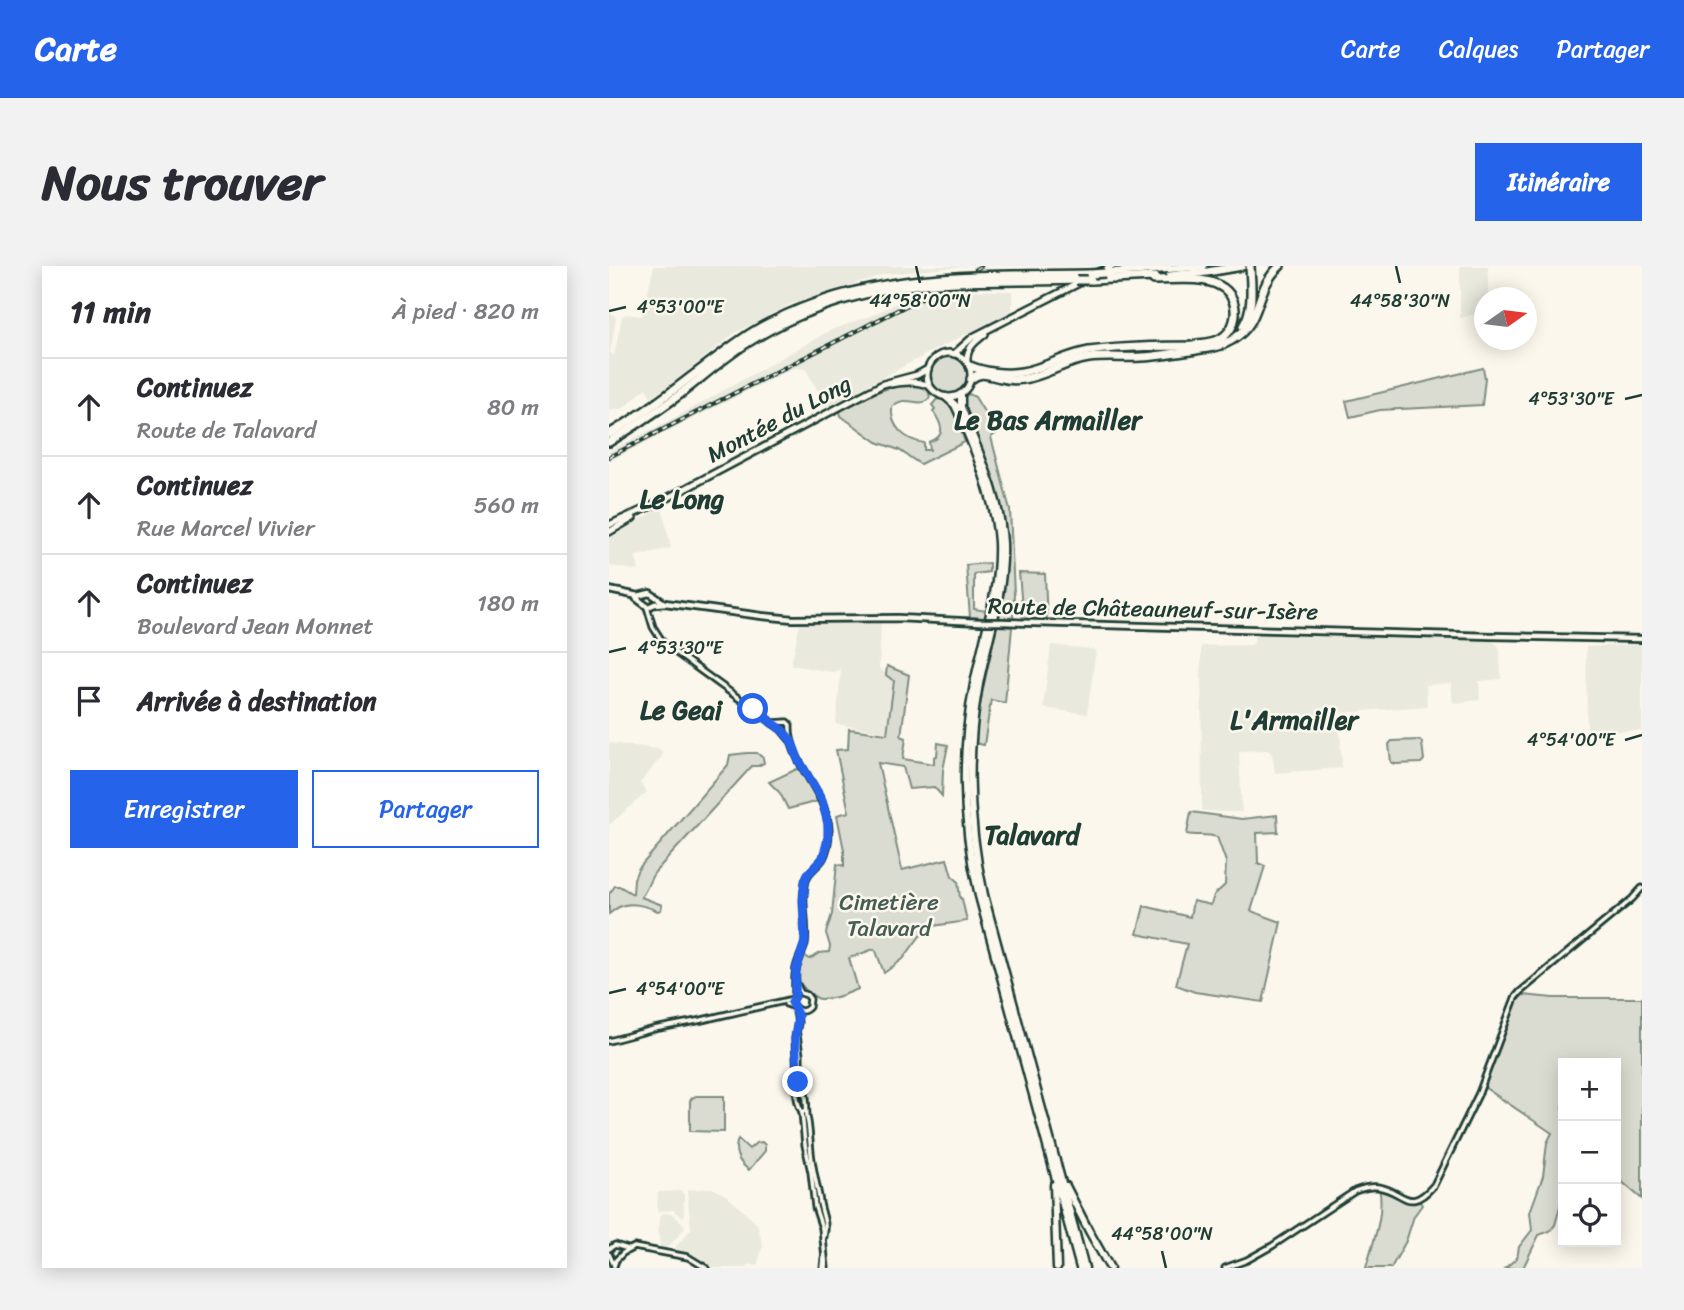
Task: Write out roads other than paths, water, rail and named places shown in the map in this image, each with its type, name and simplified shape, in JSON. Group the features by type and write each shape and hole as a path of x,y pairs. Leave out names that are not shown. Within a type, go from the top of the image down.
{"highway":[{"path":"609,442 747,343 791,319 855,296 908,286 1076,281 1105,273 1203,266"},
{"path":"609,434 672,392 743,338 779,318 825,299 882,284 938,277 1151,277 1242,266"},
{"path":"1239,335 1249,321 1253,306 1251,266"},
{"path":"968,364 1016,373 1084,352 1224,342 1241,329 1250,310 1251,266"},
{"path":"971,379 983,374 1022,379 1072,361 1089,358 1142,357 1226,344 1252,321 1266,282 1280,266"},
{"path":"1151,277 1154,280 1211,283 1226,290 1233,299 1236,311 1230,331 1215,342 1189,346"},
{"path":"961,394 961,407 993,489 1003,544 997,608 968,737"},
{"path":"946,397 955,405 990,496 997,539 997,569 974,683 968,737 965,815 973,873 1082,1268"},
{"path":"967,752 970,814 978,871 1082,1268"},
{"path":"1052,1166 1057,1268"},
{"path":"1059,1172 1110,1268"}],"main road":[{"path":"954,354 974,337 1112,266"},
{"path":"968,364 961,356 954,354 938,356 928,369 930,386 936,393 946,397 961,394 971,379 968,364 966,355 975,342 995,326"},
{"name":"Montée du Long","path":"609,532 660,502 877,387 928,369"},
{"name":"Montée du Long","path":"877,387 913,382 930,386"},
{"name":"Montée du Long","path":"609,526 660,502"},
{"path":"609,590 649,602"},
{"name":"Route de Châteauneuf-sur-Isère","path":"649,602 793,619 911,618 1642,639"}],"street":[{"path":"649,602 651,621 657,635 668,648 772,723 790,731"},
{"path":"782,729 787,722 791,727 791,740 798,759 822,800 829,829 823,858 805,881 805,942 796,966 794,997 798,1023"},
{"path":"782,729 791,740"},
{"path":"1225,1268 1247,1261 1355,1191 1379,1187 1410,1200 1425,1195 1434,1185 1479,1093 1515,998 1642,888"},
{"path":"795,981 810,1002 798,1023 796,1033 800,1055 800,1087 796,1092 799,1107 804,1111"},
{"path":"609,1041 780,1003 801,993"},
{"path":"780,1003 804,1011"},
{"path":"800,1087 804,1090 808,1105 804,1111 805,1145 815,1207 822,1228 824,1268"},
{"path":"610,1254 615,1245 688,1257 706,1268"},
{"path":"621,1247 623,1253"},
{"path":"615,1267 617,1259 631,1248"},
{"path":"610,1254 617,1259"},
{"path":"610,1254 615,1267"}],"railway":[{"path":"976,269 981,266"},
{"path":"609,457 933,292"}],"district":[{"name":"Le Bas Armailler","path":"1048,420"},
{"name":"Le Long","path":"682,499"},
{"name":"Le Geai","path":"681,710"},
{"name":"L'Armailler","path":"1294,720"},
{"name":"Talavard","path":"1032,835"}],"park label":[{"name":"Cimetière Talavard","path":"889,915"}]}
